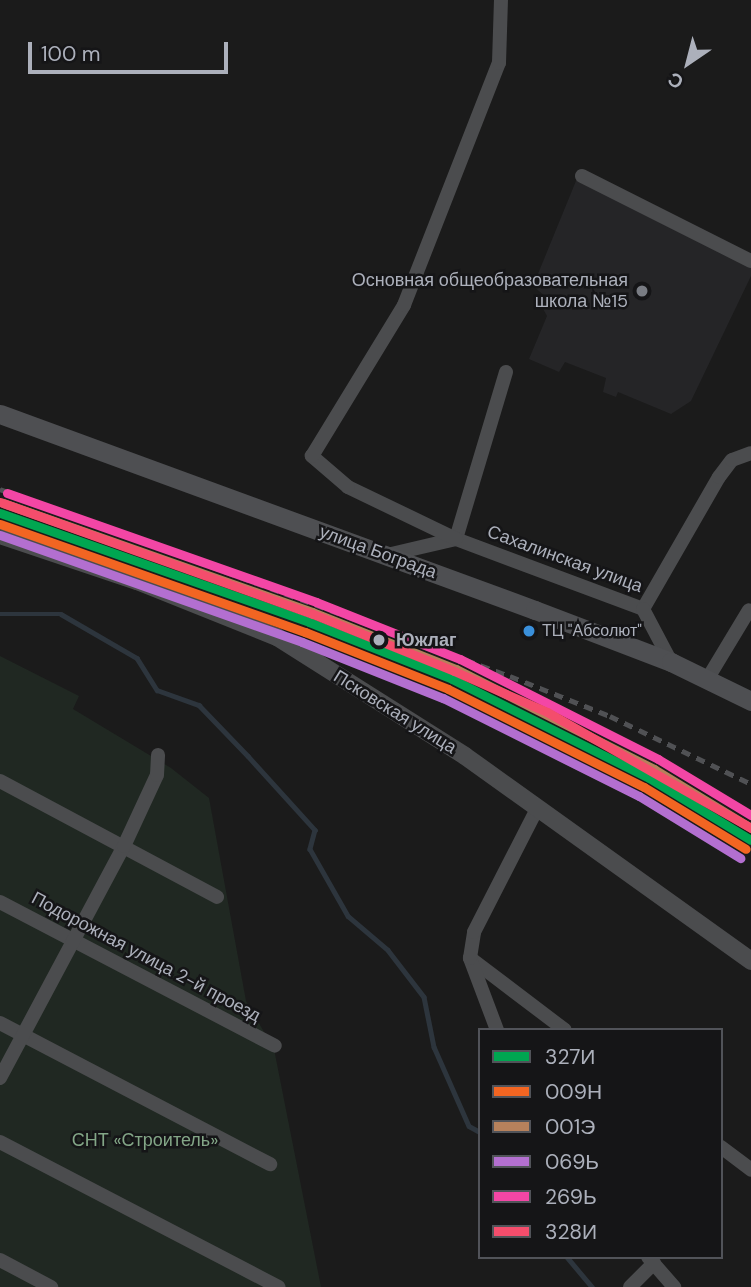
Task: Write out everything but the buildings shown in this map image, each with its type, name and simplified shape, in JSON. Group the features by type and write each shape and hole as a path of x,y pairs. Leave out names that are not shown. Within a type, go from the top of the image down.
{"main road":[{"name":"улица Бограда","path":"0,414 671,662 751,701"}],"street":[{"name":"Сахалинская улица","path":"501,0 499,63 404,305 312,456 348,486 456,539 643,609 719,477 732,460 751,453"},
{"path":"582,176 751,261"},
{"path":"387,555 456,539 506,372"},
{"name":"Псковская улица","path":"0,535 137,581 277,637 538,807 751,961"},
{"path":"643,609 671,662"},
{"path":"708,678 749,610"},
{"path":"0,1079 124,846 157,775 158,755"},
{"path":"0,780 218,897"},
{"path":"496,1028 470,958 474,932 538,807"},
{"name":"Подорожная улица 2-й проезд","path":"0,902 275,1046"},
{"path":"470,958 562,1028"},
{"path":"0,1023 270,1164"},
{"path":"0,1142 279,1287"},
{"path":"723,1149 751,1170"},
{"path":"0,1260 51,1287"},
{"path":"630,1287 651,1260 674,1287"}],"shaded area":[{"name":"Основная общеобразовательная школа №15","path":"578,176 751,265 751,276 691,401 671,414 618,392 616,397 603,392 606,378 565,362 559,372 529,359 547,316 542,307 546,297 533,286"}],"green space":[{"name":"СНТ «Строитель»","path":"0,656 79,696 73,709 171,768 209,798 246,1001 274,1049 321,1287 0,1287"}],"waterway":[{"path":"0,614 61,614 137,658 157,690 199,705 248,756 315,830 310,849 348,916 388,950 424,997 434,1047 469,1126 478,1131"},
{"path":"569,1259 592,1287"}],"railway":[{"path":"0,489 510,676 610,716 751,784"}],"transit line":[{"name":"269Ь","path":"7,493 316,602 460,659 658,759 751,815"},
{"name":"328И","path":"0,502 313,614 454,671 547,712 751,828"},
{"name":"001Э","path":"3,503 312,612 456,669 654,769 751,828"},
{"name":"327И","path":"0,513 309,622 452,679 649,778 751,840"},
{"name":"009Н","path":"0,524 305,632 448,689 644,787 746,849"},
{"name":"069Ь","path":"0,535 302,642 443,698 639,796 740,858"}],"place":[{"name":"Основная общеобразовательная школа №15","path":"642,291"},
{"name":"ТЦ \"Абсолют\"","path":"529,631"},
{"name":"Южлаг","path":"379,640"}]}
